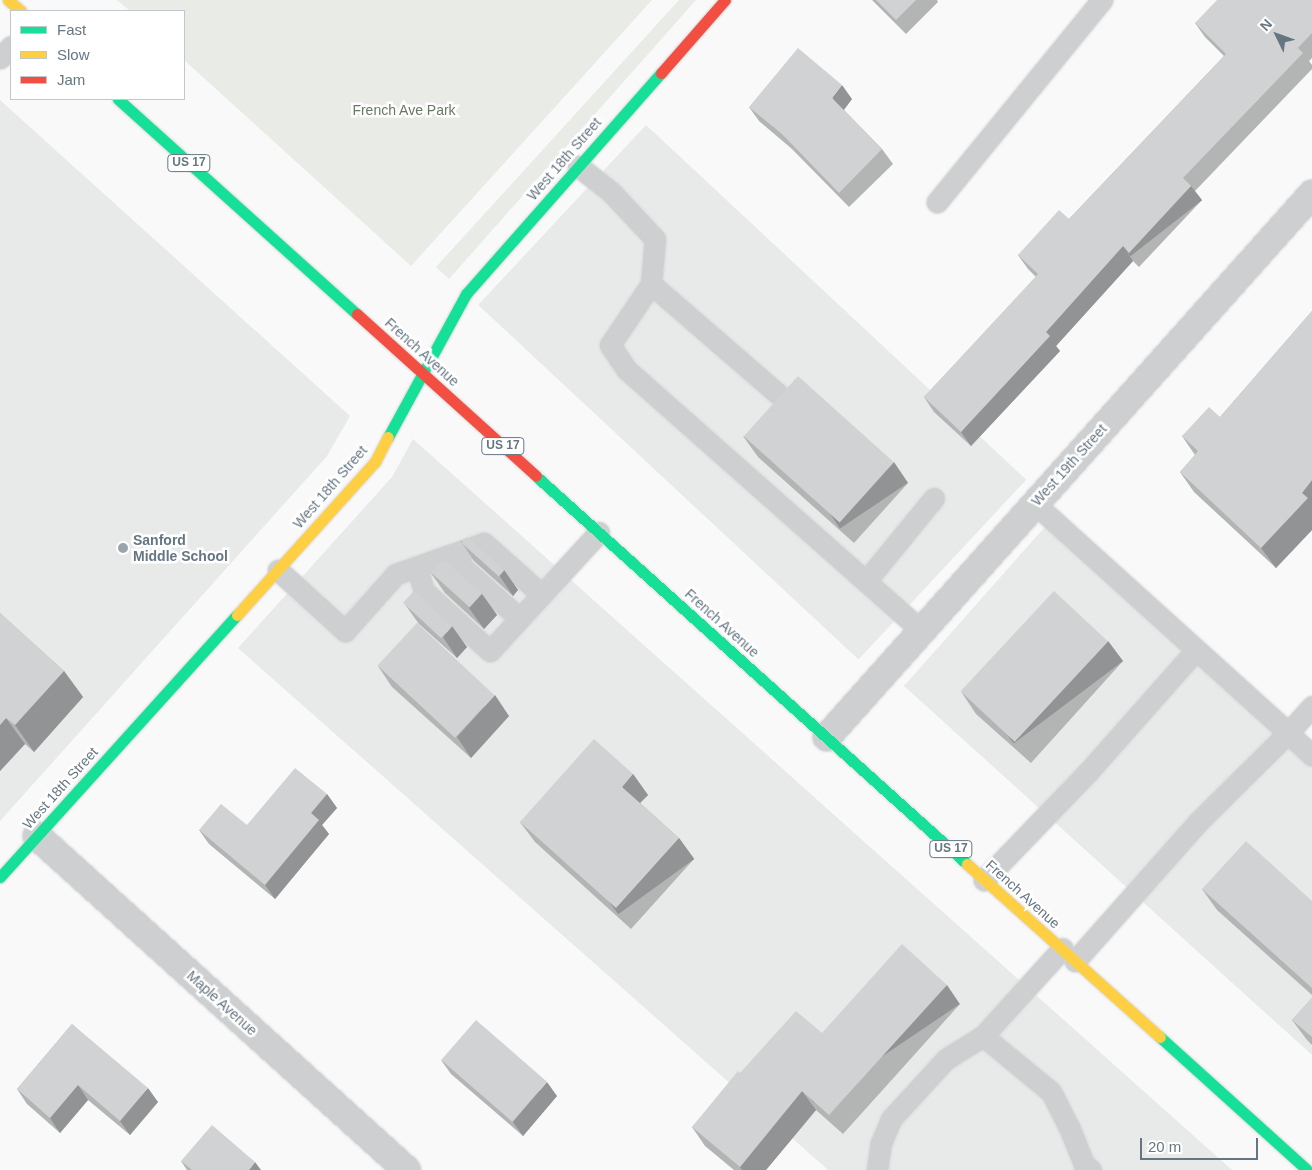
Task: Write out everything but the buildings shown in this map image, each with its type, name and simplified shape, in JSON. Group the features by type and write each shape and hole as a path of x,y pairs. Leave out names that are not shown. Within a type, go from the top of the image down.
{"main road":[{"path":"8,0 20,10"},
{"name":"West 18th Street","path":"0,877 375,462 466,294 726,0"},
{"name":"French Avenue","path":"119,100 1307,1170"}],"street":[{"name":"West 19th Street","path":"827,737 1312,194"},
{"name":"Maple Avenue","path":"37,836 407,1170"}],"lane":[{"path":"937,202 1102,0"},
{"path":"0,58 10,47"},
{"path":"578,166 611,192 655,239 651,284 610,345 627,370 922,631"},
{"path":"651,284 779,395"},
{"path":"866,581 934,498"},
{"path":"1035,504 1312,755"},
{"path":"416,567 424,591 490,651 599,532"},
{"path":"278,570 345,631 396,574 484,543 541,594"},
{"path":"450,556 519,618"},
{"path":"984,880 1088,772 1196,650"},
{"path":"877,1170 881,1143 891,1119 946,1059 983,1036 1068,955 1312,706"},
{"path":"983,1036 1052,1092 1084,1164 1091,1170"}],"shaded area":[{"name":"Sanford Middle School","path":"0,100 350,416 327,456 0,821"},
{"path":"646,125 1026,480 859,660 478,305"},
{"path":"413,439 1232,1170 828,1170 238,648 392,477"},
{"path":"1059,511 1312,748 1312,1055 904,686"}],"green space":[{"name":"French Ave Park","path":"117,0 652,0 411,266 185,61 185,10 129,10"},
{"path":"679,0 696,0 449,279 436,267"}],"traffic: fast":[{"path":"388,437 466,294 661,73"},
{"path":"119,100 357,314"},
{"path":"536,476 967,864"},
{"path":"0,877 237,615"},
{"path":"1160,1037 1307,1170"}],"traffic: slow":[{"path":"8,0 20,10"},
{"path":"237,615 375,462 388,437"},
{"path":"967,864 1160,1037"}],"traffic: jam":[{"path":"661,73 725,0"},
{"path":"357,314 536,476"}],"place":[{"name":"Sanford Middle School","path":"123,548"}]}
